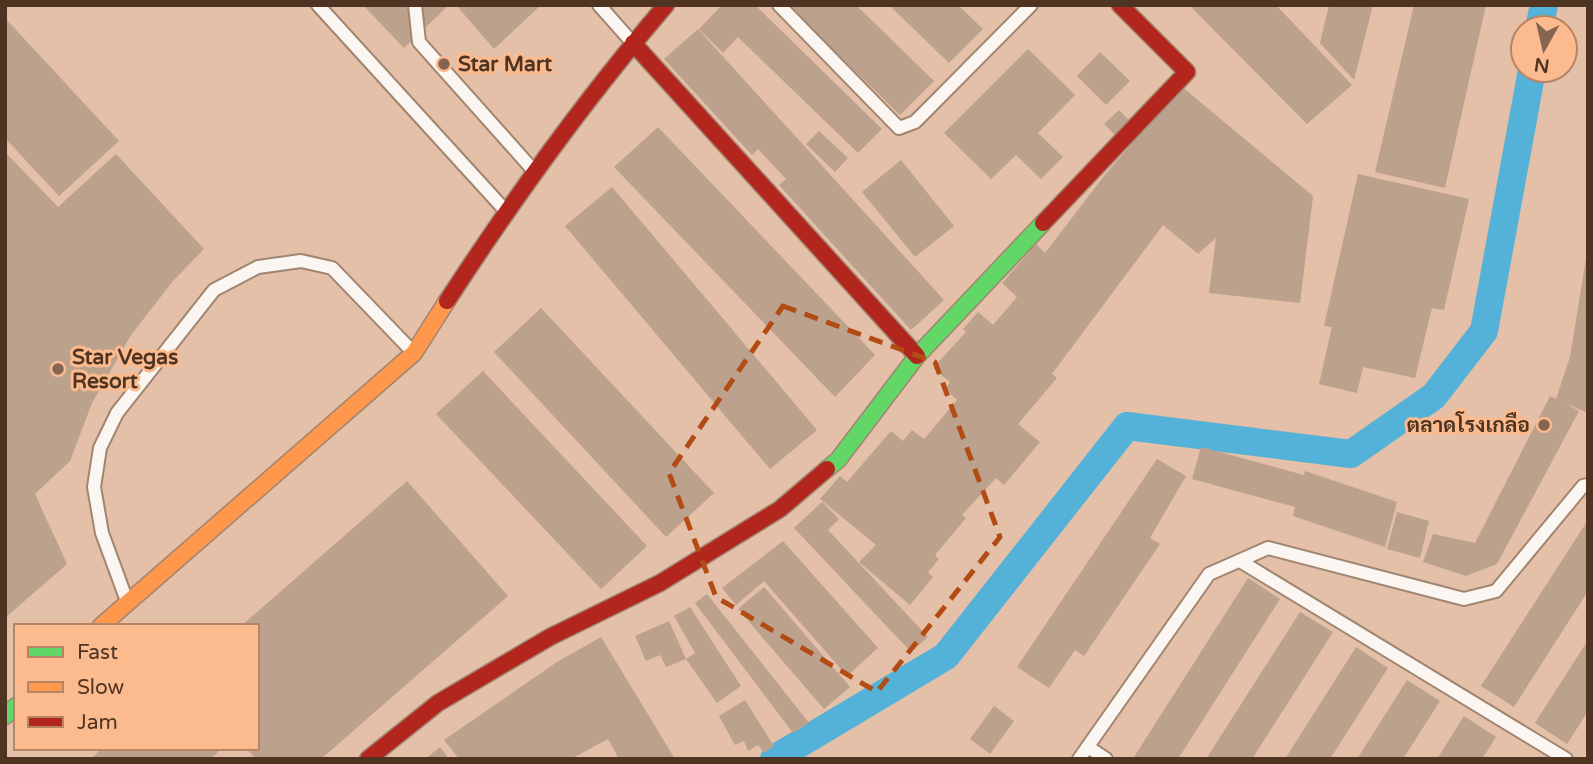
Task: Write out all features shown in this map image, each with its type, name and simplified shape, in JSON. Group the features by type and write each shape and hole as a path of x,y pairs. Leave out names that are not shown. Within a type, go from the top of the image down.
{"street":[{"path":"103,624 414,352 506,210 633,43 666,5"},
{"path":"368,759 438,703 550,637 660,583 780,509 838,460 917,356 1187,72 1120,5"},
{"path":"633,43 917,356"}],"lane":[{"path":"318,5 506,210"},
{"path":"415,5 419,42 535,172"},
{"path":"599,5 633,43"},
{"path":"779,5 899,128 915,122 1031,5"},
{"path":"127,601 102,533 94,487 100,448 117,413 214,290 258,267 301,261 332,268 414,352"},
{"path":"1079,759 1209,574 1268,548 1464,599 1496,590 1583,486 1588,485"},
{"path":"1240,561 1566,759"},
{"path":"1088,747 1106,759"}],"highlighted area":[{"path":"783,306 935,362 1000,537 877,692 716,597 669,473"}],"building":[{"path":"363,5 449,5 404,48"},
{"path":"456,5 541,5 494,49"},
{"path":"722,5 755,5 882,129 858,153 738,37 723,53 699,29"},
{"path":"787,5 856,5 934,81 900,115"},
{"path":"889,5 958,5 983,29 949,63"},
{"path":"1189,5 1276,5 1352,85 1307,124"},
{"path":"1329,5 1373,5 1354,80 1320,43"},
{"path":"1414,5 1486,5 1445,188 1375,172"},
{"path":"5,18 119,141 59,196 5,138"},
{"path":"698,29 944,300 911,330 779,185 786,179 758,149 752,155 664,59"},
{"path":"1028,49 1075,95 1038,133 1063,157 1041,179 1016,155 991,179 944,133"},
{"path":"1100,52 1130,81 1106,105 1077,76"},
{"path":"1181,86 1313,196 1300,303 1209,293 1216,238 1198,254 1163,225 1052,374 1057,378 1018,424 1040,442 1004,485 996,478 962,515 966,518 935,555 939,559 928,572 933,577 910,605 859,562 876,545 820,499 840,476 847,482 891,431 903,441 912,430 924,439 957,400 945,389 950,382 933,368 966,332 963,329 978,312 993,325 1017,297 1002,283 1036,244 1045,253 1104,176"},
{"path":"1119,110 1131,122 1116,136 1104,124"},
{"path":"658,127 875,355 835,397 614,167"},
{"path":"819,131 848,158 835,172 806,144"},
{"name":"Star Vegas Resort","path":"5,152 58,207 116,154 204,249 173,281 131,335 92,403 70,461 35,494 67,564 5,618"},
{"path":"901,160 954,226 915,257 862,192"},
{"path":"1358,174 1469,199 1444,310 1432,308 1415,378 1363,367 1357,393 1319,384 1332,327 1324,326"},
{"path":"612,187 817,430 770,469 565,226"},
{"path":"1586,258 1588,413 1565,403 1579,411 1497,564 1466,576 1423,562 1433,534 1475,543 1550,396 1556,399 1570,357"},
{"path":"541,308 714,493 666,537 494,352"},
{"path":"483,371 647,546 601,589 436,414"},
{"path":"1201,447 1304,475 1305,471 1397,502 1385,547 1293,516 1295,507 1192,479"},
{"path":"1157,459 1186,476 1150,538 1160,544 1084,656 1075,650 1049,688 1017,667"},
{"path":"407,481 508,596 321,759 256,759 248,750 259,750 259,624 243,624"},
{"path":"822,502 839,519 828,530 928,637 911,652 794,528"},
{"path":"1397,512 1429,521 1420,558 1387,549"},
{"path":"1588,520 1588,591 1514,707 1481,686"},
{"path":"783,541 878,648 847,676 764,581 736,605 722,588"},
{"path":"1248,578 1280,599 1178,759 1136,759 1134,757"},
{"path":"764,587 850,687 824,709 738,609"},
{"path":"707,594 809,723 793,733 695,603"},
{"path":"690,607 741,686 717,703 686,659 695,653 674,616"},
{"path":"1300,612 1333,632 1252,759 1206,759"},
{"path":"669,621 686,659 666,667 660,655 646,661 635,636"},
{"path":"601,637 675,759 619,759 608,739 571,759 459,759 444,740 557,662"},
{"path":"1588,640 1588,711 1567,744 1535,723"},
{"path":"1356,647 1388,668 1330,759 1285,759"},
{"path":"1407,680 1440,701 1403,759 1357,759"},
{"path":"745,700 774,746 764,753 758,745 748,751 744,741 735,745 719,716"},
{"path":"994,706 1014,721 990,754 970,739"},
{"path":"1464,716 1496,737 1482,759 1437,759"},
{"path":"440,747 449,759 425,759"},
{"path":"100,750 220,750 211,759 91,759"}],"waterway":[{"path":"1542,14 1544,5"},
{"path":"774,759 946,656 1127,426 1351,454 1434,396 1484,331 1529,84"}],"traffic: fast":[{"path":"827,469 838,460 917,356 1043,223"},
{"path":"5,716 14,708"}],"traffic: slow":[{"path":"103,624 414,353 447,301"}],"traffic: jam":[{"path":"447,301 552,149 607,76 666,5"},
{"path":"1043,223 1187,72 1120,5"},
{"path":"633,43 917,356"},
{"path":"368,759 438,703 550,637 660,583 780,509 827,469"}],"place":[{"name":"Star Mart","path":"444,64"},
{"name":"Star Vegas Resort","path":"58,369"},
{"name":"ตลาดโรงเกลือ","path":"1544,425"}]}
